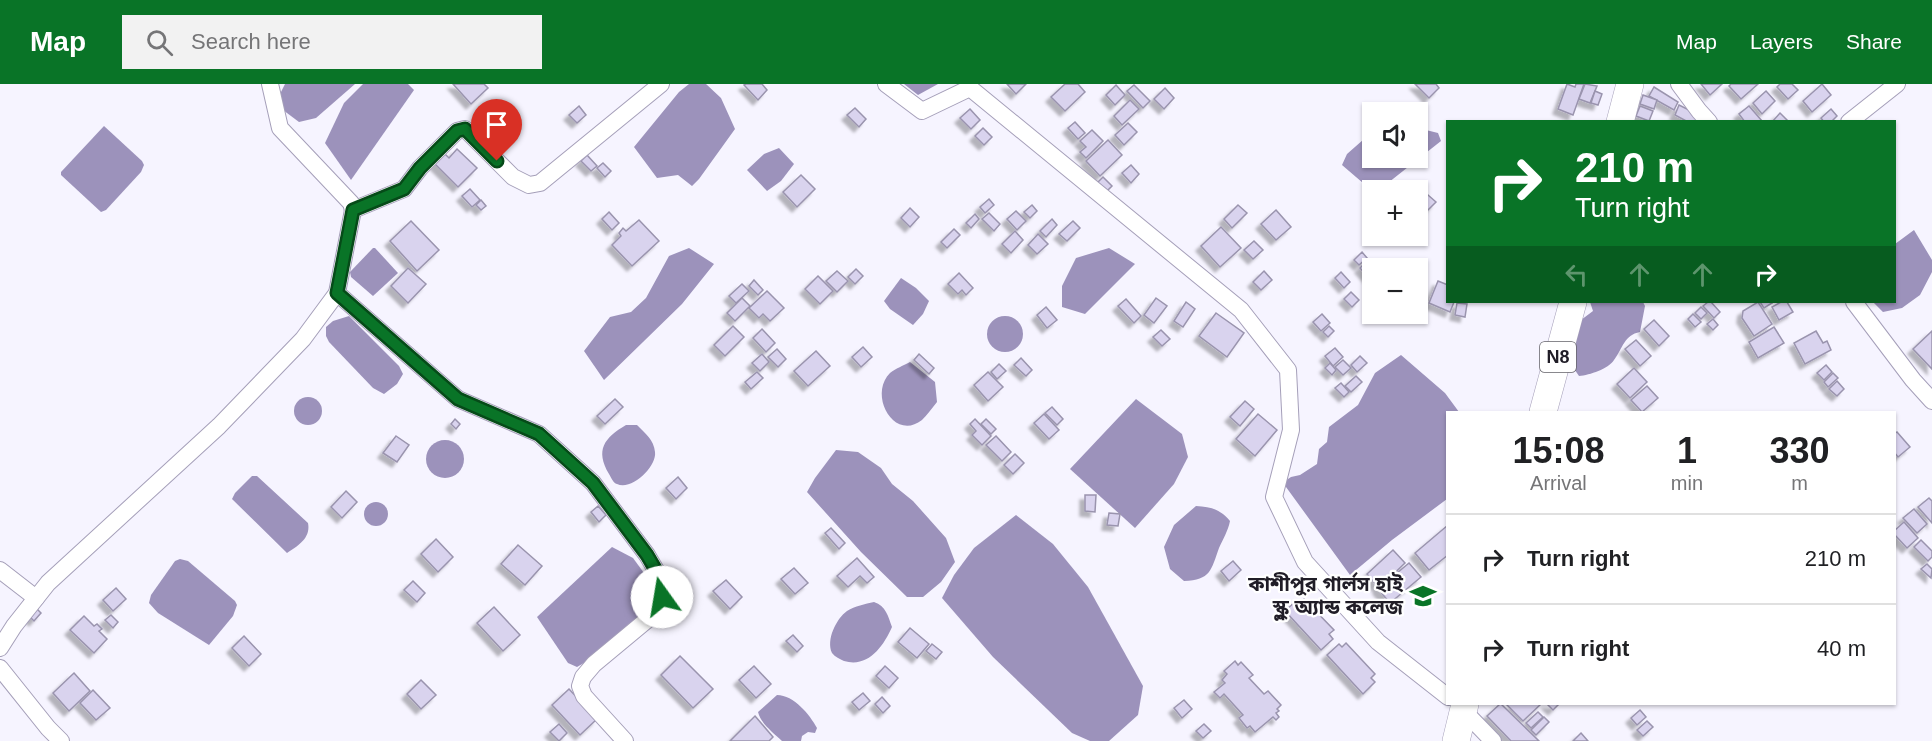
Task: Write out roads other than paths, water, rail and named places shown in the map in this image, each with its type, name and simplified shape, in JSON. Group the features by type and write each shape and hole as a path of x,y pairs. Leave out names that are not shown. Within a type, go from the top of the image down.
{"highway":[{"path":"1621,120 1630,84"},
{"name":"N8","path":"1543,411 1573,303"},
{"path":"1456,741 1458,705"}],"street":[{"path":"0,648 48,583 219,426 303,339 337,293 353,210 351,203 280,128 270,84"},
{"path":"353,210 404,189 420,168 457,131 465,129 513,177 530,185 540,183 661,84"},
{"path":"886,84 922,111 970,88 1241,310 1288,370 1291,430 1274,497 1305,562 1378,642 1446,694"},
{"path":"1679,84 1707,120"},
{"path":"1852,120 1897,84"},
{"path":"337,293 458,399 539,434 593,483 647,555 664,584 659,610 594,664 583,677 580,686 584,696 625,741"},
{"path":"1855,303 1913,380 1932,401"},
{"path":"0,570 36,598"},
{"path":"0,668 61,741"},
{"path":"1460,705 1493,741"}],"place":[{"name":"কাশীপুর গার্লস হাই স্কুল অ্যান্ড কলেজ","path":"1423,596"}]}
